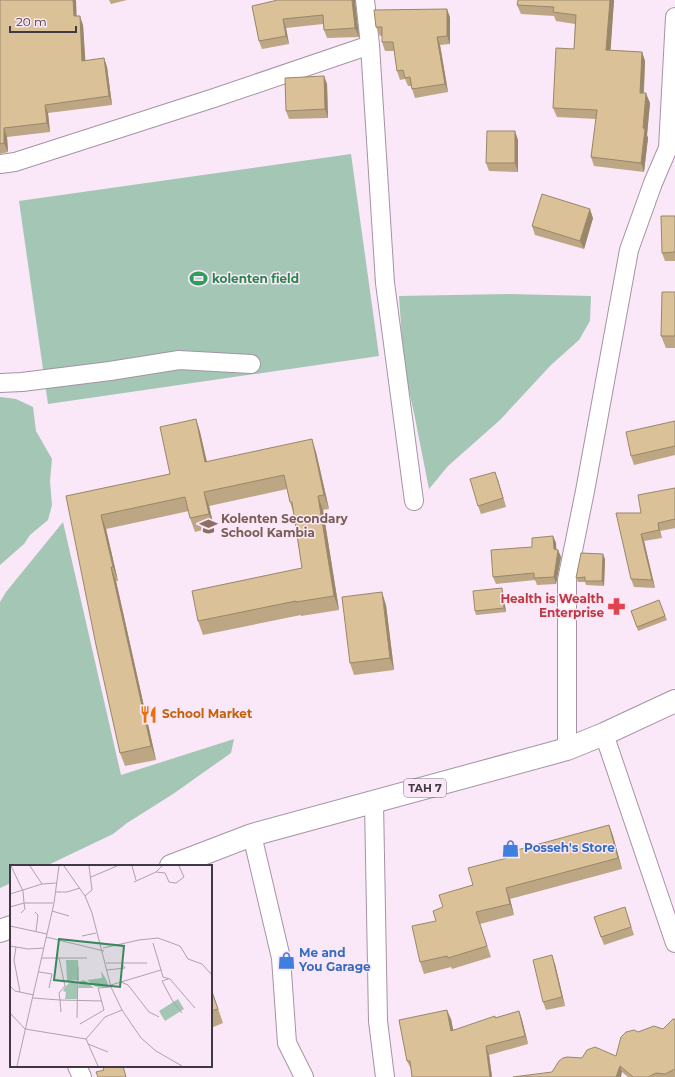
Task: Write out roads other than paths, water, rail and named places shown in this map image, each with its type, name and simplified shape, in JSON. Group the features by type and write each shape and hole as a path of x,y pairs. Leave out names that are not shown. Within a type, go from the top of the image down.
{"highway":[{"name":"TAH 7","path":"174,865 252,835 567,749 604,734 675,701"},
{"path":"0,931 10,927"}],"street":[{"path":"365,0 370,45 385,283 414,501"},
{"path":"567,749 567,580 585,491 629,250 653,183 668,148 675,17"},
{"path":"0,164 16,162 370,45"},
{"path":"0,383 22,382 103,372 179,360 251,364"},
{"path":"604,734 675,943"},
{"path":"374,802 378,1021 384,1076"},
{"path":"252,835 281,958 287,1043 304,1077"},
{"path":"77,1067 82,1077"}],"place":[{"name":"kolenten field","path":"199,279"},
{"name":"Kolenten Secondary School Kambia","path":"208,526"},
{"name":"Health is Wealth Enterprise","path":"617,606"},
{"name":"School Market","path":"149,714"},
{"name":"Posseh's Store","path":"511,848"},
{"name":"Me and You Garage","path":"286,960"}]}
